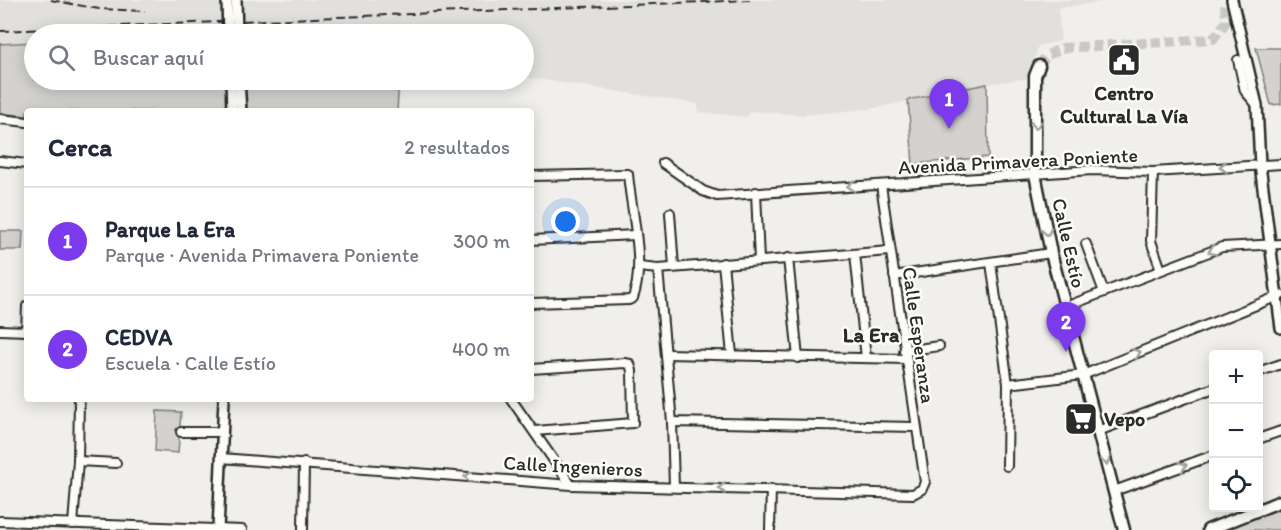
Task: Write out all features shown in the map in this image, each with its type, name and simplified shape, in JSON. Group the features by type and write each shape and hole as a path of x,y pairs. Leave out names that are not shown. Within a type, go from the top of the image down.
{"main road":[{"name":"Calle Estío","path":"1039,66 1035,76 1035,174 1051,253 1124,530"},
{"path":"1208,530 1281,501"}],"street":[{"path":"227,0 228,24"},
{"path":"236,0 237,24"},
{"path":"1232,0 1257,105 1260,165 1269,244 1279,295 1281,328"},
{"path":"1238,60 1245,91 1257,105"},
{"path":"231,90 232,108"},
{"path":"240,90 241,108"},
{"path":"0,119 24,122"},
{"path":"0,161 24,164"},
{"name":"Avenida Primavera Poniente","path":"663,163 709,194 1092,170 1153,172 1281,164"},
{"path":"1153,172 1151,241 1161,270"},
{"path":"534,176 628,174 639,267 633,298 629,300 534,303"},
{"name":"Calle Esperanza","path":"881,185 915,427 925,482 922,489"},
{"path":"756,192 759,261"},
{"path":"670,213 674,267"},
{"path":"534,240 635,235"},
{"path":"1086,244 1104,292"},
{"path":"1065,307 1222,248 1281,244"},
{"path":"639,267 723,264 890,251"},
{"path":"894,276 991,264 1051,253"},
{"path":"855,254 866,358"},
{"path":"788,258 798,358"},
{"path":"723,264 732,355"},
{"path":"991,264 1008,384 1007,466"},
{"path":"658,268 672,422 674,487"},
{"path":"1008,384 1083,375 1279,295"},
{"path":"0,330 24,332"},
{"path":"667,354 866,358 905,355 939,346"},
{"path":"534,369 630,364 633,423 535,431"},
{"path":"1263,370 1281,364"},
{"path":"1098,431 1209,390"},
{"path":"73,524 78,461 79,402"},
{"path":"218,530 224,402"},
{"path":"513,402 571,485"},
{"path":"672,422 915,427"},
{"path":"1263,437 1281,431"},
{"path":"181,432 223,432"},
{"path":"1114,491 1209,457"},
{"name":"Calle Ingenieros","path":"221,458 571,485 913,494 922,489"},
{"path":"78,461 116,463"},
{"path":"303,530 304,463"},
{"path":"770,530 771,489"},
{"path":"0,520 242,530"}],"shaded area":[{"path":"0,0 1116,0 1058,8 1061,41 1038,46 1029,78 987,84 876,108 803,115 750,111 747,117 698,112 698,104 534,79 534,24 24,24 24,43 0,44"},
{"path":"24,43 24,90 398,90 397,108 24,108 24,116 0,113 0,44"},
{"path":"1256,48 1281,48 1281,104 1271,105"},
{"path":"987,84 988,157 913,164 908,100"},
{"path":"0,231 23,231 22,250 0,250"},
{"path":"157,411 181,412 178,453 155,451"},
{"path":"1281,505 1281,530 1223,530 1226,528"}],"tunnel":[{"path":"1039,66 1046,56 1062,48 1213,39 1226,22 1225,0"}],"railway":[{"path":"51,0 99,9 145,11"},
{"path":"169,24 750,0"},
{"path":"0,31 24,30"}],"place":[{"name":"Centro Cultural La Vía","path":"1124,60"},
{"name":"Parque La Era","path":"949,129"},
{"name":"CEDVA","path":"1066,352"},
{"name":"Vepo","path":"1081,419"}],"district":[{"name":"La Era","path":"871,334"}]}
